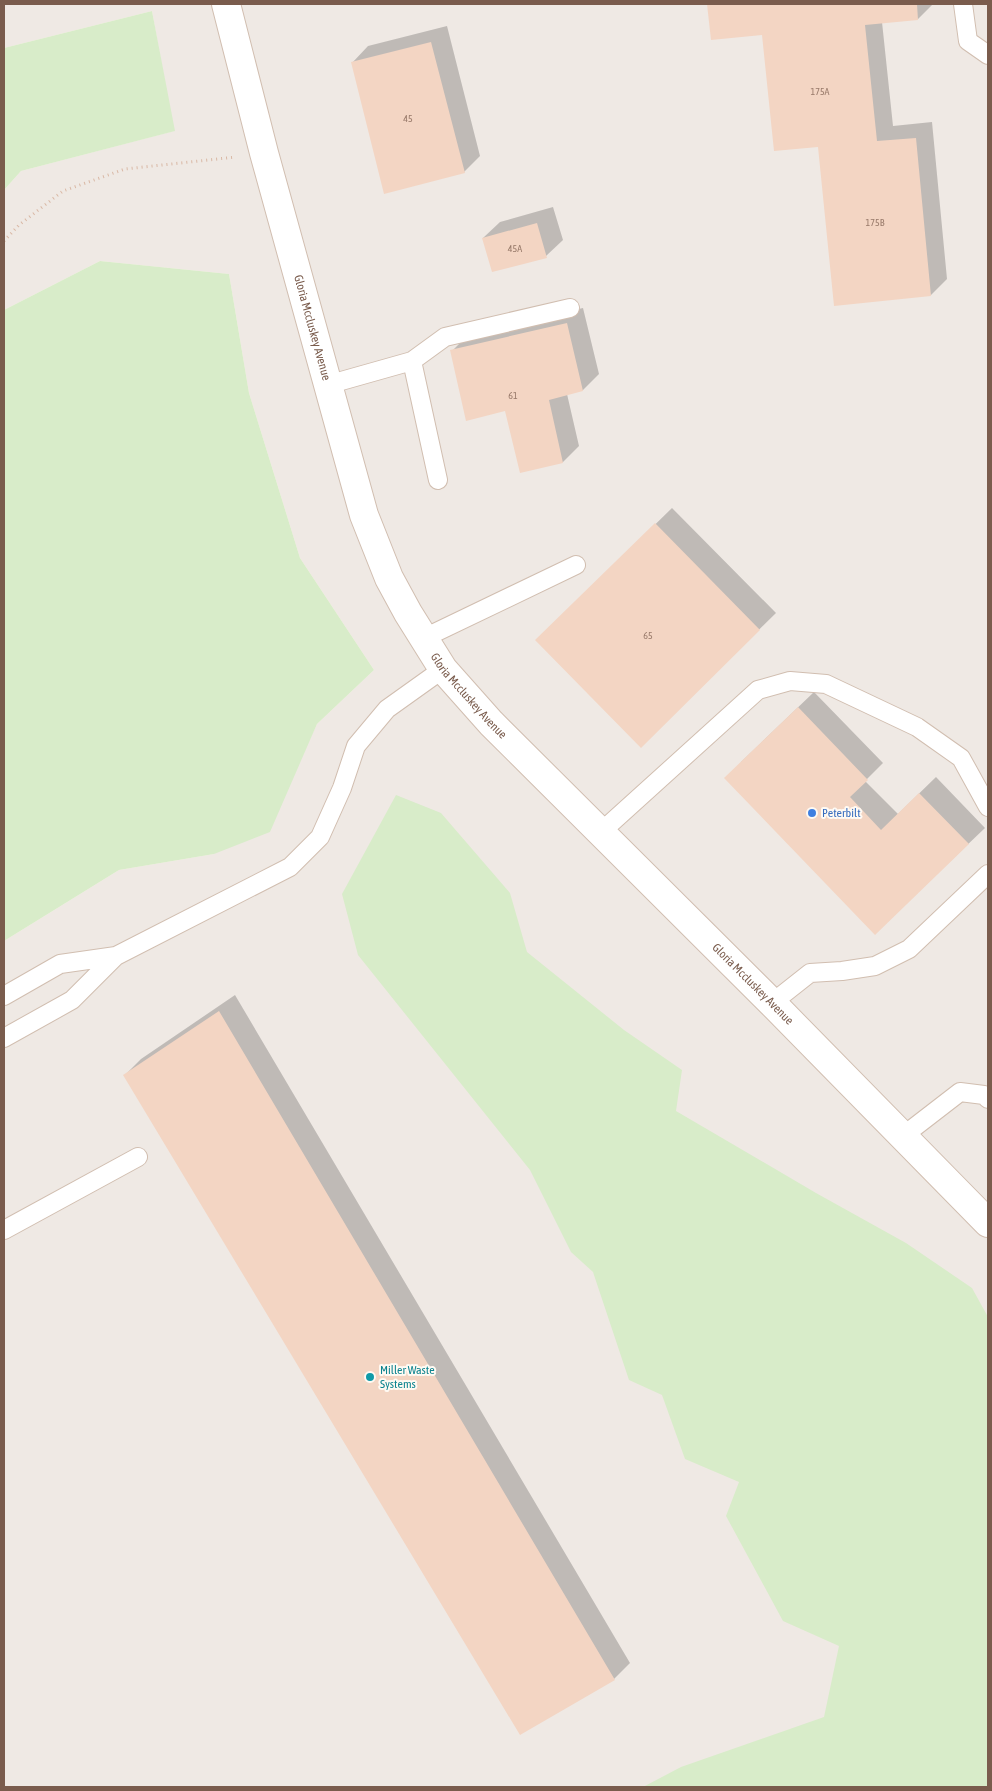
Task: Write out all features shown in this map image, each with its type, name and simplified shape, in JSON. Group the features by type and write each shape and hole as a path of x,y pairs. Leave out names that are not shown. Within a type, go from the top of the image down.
{"street":[{"name":"Gloria Mccluskey Avenue","path":"226,4 264,153 364,515 389,578 408,613 443,669 491,723 988,1223"}],"lane":[{"path":"963,4 968,41 988,55"},
{"path":"328,385 412,361 445,337 570,308"},
{"path":"412,361 438,480"},
{"path":"424,638 576,565"},
{"path":"4,1038 72,1000 116,956 290,867 320,836 342,788 356,746 387,709 443,669"},
{"path":"600,832 758,690 790,681 826,684 918,726 961,758 988,807"},
{"path":"772,1004 810,973 875,966 908,949 988,874"},
{"path":"4,996 60,964 116,956"},
{"path":"903,1136 960,1092 984,1095 988,1099"},
{"path":"4,1230 138,1157"}],"path":[{"path":"4,241 19,225 63,191 126,169 264,153"}],"shaded area":[{"path":"4,4 988,4 988,1787 4,1787 4,941 119,870 214,854 303,754 317,724 374,670 300,558 249,393 229,274 100,261 4,310 4,190 21,171 174,131 152,11 4,48"}],"green space":[{"path":"152,11 175,131 21,171 4,190 4,48"},
{"path":"100,261 229,274 249,393 300,558 374,670 317,724 270,832 214,854 119,870 4,941 4,310"},
{"path":"396,795 441,813 510,893 527,952 624,1030 682,1070 676,1111 906,1243 972,1288 988,1317 988,1787 643,1787 681,1767 824,1717 839,1646 783,1621 726,1516 739,1482 685,1459 662,1395 629,1380 593,1272 571,1252 530,1170 358,955 342,894"}],"building":[{"path":"707,4 917,4 918,20 865,25 877,141 916,138 931,296 834,306 818,147 774,151 762,35 711,40"},
{"path":"431,42 465,173 384,194 351,62"},
{"path":"537,223 547,258 492,272 482,238"},
{"path":"567,323 583,391 549,400 563,463 520,473 505,411 466,421 450,350"},
{"path":"655,523 760,630 641,748 535,640"},
{"name":"Peterbilt","path":"798,707 868,780 850,797 881,830 919,793 969,844 875,935 724,778"},
{"name":"Miller Waste Systems","path":"219,1011 615,1680 520,1735 123,1075"}],"place":[{"name":"Peterbilt","path":"812,813"},
{"name":"Miller Waste Systems","path":"370,1377"}]}
